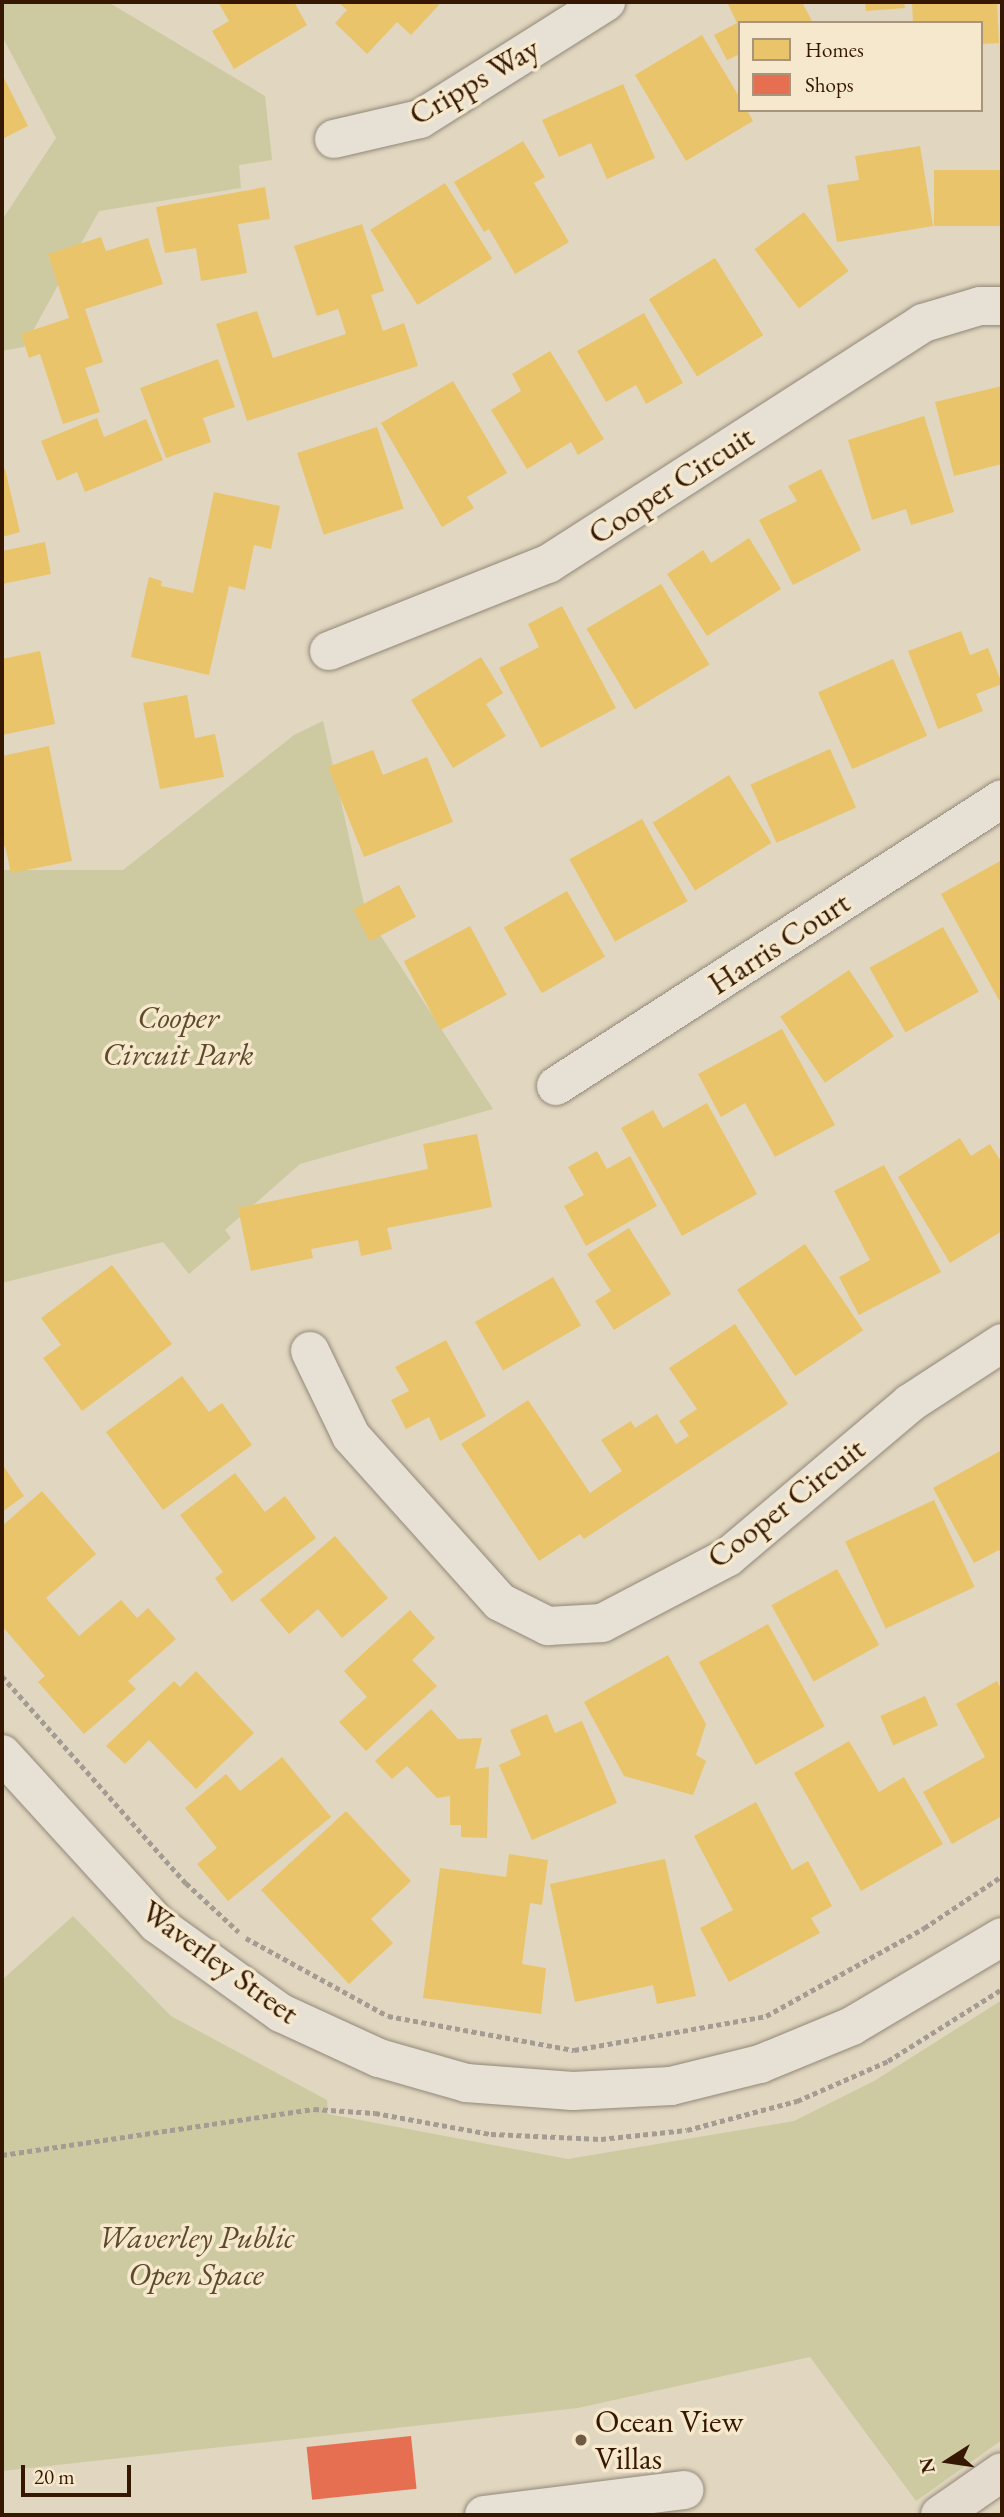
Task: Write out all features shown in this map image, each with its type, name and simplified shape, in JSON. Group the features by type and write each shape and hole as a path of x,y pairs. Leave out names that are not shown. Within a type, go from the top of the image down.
{"highway":[{"path":"940,2515 1002,2472"}],"street":[{"name":"Cripps Way","path":"334,139 420,119 606,2"},
{"name":"Cooper Circuit","path":"329,651 548,564 923,323 979,306 1002,306"},
{"name":"Harris Court","path":"556,1086 1002,799"},
{"name":"Cooper Circuit","path":"310,1351 351,1436 500,1602 548,1626 601,1623 728,1557 910,1403 1002,1343"},
{"name":"Waverley Street","path":"2,1754 157,1924 281,2013 379,2059 466,2083 573,2091 671,2086 760,2064 852,2026 1002,1937"},
{"path":"484,2515 684,2490"}],"path":[{"path":"2,1676 186,1883 242,1936 388,2016 575,2050 766,2016 924,1928 1002,1877"},
{"path":"2,2155 314,2109 375,2112"}],"green space":[{"path":"2,2 108,2 265,96 272,160 239,165 241,188 99,211 24,347 2,351 2,220 56,138 2,36"},
{"name":"Cooper Circuit Park","path":"323,721 366,913 493,1109 300,1164 225,1230 231,1238 189,1274 163,1242 2,1283 2,870 123,870 294,735"},
{"name":"Waverley Public Open Space","path":"73,1916 171,2016 327,2100 328,2114 568,2159 794,2121 874,2081 1002,2000 1002,2440 916,2501 810,2357 578,2408 2,2471 2,1980"}],"building: Homes":[{"path":"218,2 294,2 307,25 234,69 212,31 229,21"},
{"path":"338,2 436,2 439,5 411,35 397,22 367,54 335,23 347,10"},
{"path":"727,2 802,2 812,21 738,21 738,55 727,60 714,35 737,23"},
{"path":"865,2 904,2 905,8 866,11"},
{"path":"912,2 997,2 999,43 983,44 983,21 913,21"},
{"path":"702,35 738,95 738,112 748,112 753,121 686,161 635,75"},
{"path":"2,74 28,126 2,139"},
{"path":"623,84 655,158 607,179 591,143 559,157 542,120"},
{"path":"523,141 545,177 534,183 569,242 515,274 489,229 484,232 454,182"},
{"path":"920,146 933,226 837,242 827,185 859,180 855,156"},
{"path":"934,170 1002,170 1002,226 934,226"},
{"path":"445,183 492,258 418,305 370,230"},
{"path":"265,187 270,219 238,224 247,273 201,281 196,248 165,253 156,207"},
{"path":"804,212 849,271 799,308 754,249"},
{"path":"362,224 384,291 371,295 383,331 404,323 418,366 247,421 216,324 257,311 273,358 346,334 338,309 317,316 294,246"},
{"path":"101,237 106,251 148,238 163,284 85,309 103,362 85,368 100,412 63,424 40,354 29,358 21,334 69,318 48,254"},
{"path":"715,258 763,335 697,377 649,299"},
{"path":"644,313 683,383 646,404 636,385 606,402 577,351"},
{"path":"550,351 604,439 578,455 571,442 527,469 491,410 521,391 512,374"},
{"path":"218,359 235,407 203,418 211,442 166,458 140,388"},
{"path":"453,381 507,473 467,497 474,508 442,527 381,423"},
{"path":"1002,386 1002,464 954,476 935,402"},
{"path":"924,416 954,512 911,525 906,509 872,520 848,440"},
{"path":"97,418 104,437 146,419 163,460 85,492 77,472 57,481 41,441"},
{"path":"377,427 404,509 324,535 297,453"},
{"path":"5,469 20,532 2,537 2,470"},
{"path":"821,469 861,550 793,585 759,520 797,501 788,486"},
{"path":"214,492 280,506 271,549 254,545 245,590 229,586 209,675 131,657 149,577 162,581 161,586 193,593"},
{"path":"749,538 781,589 707,636 667,574 703,550 711,563"},
{"path":"45,542 51,574 2,584 2,551"},
{"path":"661,584 709,665 635,709 586,629"},
{"path":"562,606 616,708 541,748 499,668 539,647 528,624"},
{"path":"961,631 970,655 988,648 1002,684 976,694 983,711 938,729 908,651"},
{"path":"40,651 55,724 2,735 2,659"},
{"path":"481,657 503,693 486,704 506,736 453,768 411,700"},
{"path":"893,659 927,736 852,769 818,692"},
{"path":"187,695 195,738 215,734 224,777 160,789 143,703"},
{"path":"49,746 72,861 11,873 5,846 2,847 2,756"},
{"path":"830,749 856,807 777,843 751,784"},
{"path":"373,750 383,775 427,757 453,822 364,857 328,767"},
{"path":"729,775 771,843 695,891 653,823"},
{"path":"642,819 688,901 615,941 569,859"},
{"path":"1002,860 1002,999 999,1000 941,894"},
{"path":"399,885 416,917 370,941 353,909"},
{"path":"567,891 605,957 542,993 504,928"},
{"path":"470,926 507,995 440,1030 404,961"},
{"path":"943,927 979,992 905,1032 870,968"},
{"path":"849,970 894,1036 825,1083 780,1016"},
{"path":"782,1029 835,1125 775,1157 745,1103 721,1117 698,1074"},
{"path":"707,1103 757,1194 682,1236 621,1128 653,1110 663,1128"},
{"path":"477,1134 492,1207 387,1228 392,1249 361,1256 358,1240 311,1249 313,1258 251,1271 238,1208 428,1169 423,1144"},
{"path":"960,1138 971,1156 990,1144 1002,1163 1002,1231 950,1263 898,1177"},
{"path":"597,1151 607,1169 630,1156 657,1206 586,1246 564,1206 584,1195 568,1167"},
{"path":"884,1165 941,1272 859,1315 839,1277 870,1260 834,1191"},
{"path":"629,1228 671,1294 614,1330 595,1301 611,1291 587,1254"},
{"path":"805,1244 863,1330 795,1376 737,1290"},
{"path":"112,1265 172,1344 82,1411 43,1358 61,1345 41,1318"},
{"path":"553,1277 581,1325 503,1370 475,1322"},
{"path":"735,1324 788,1404 584,1539 580,1534 539,1561 461,1444 528,1400 590,1493 622,1471 601,1440 631,1421 635,1428 657,1414 676,1444 689,1436 679,1421 697,1409 669,1368"},
{"path":"446,1340 486,1416 440,1441 429,1417 406,1429 391,1400 409,1391 395,1367"},
{"path":"182,1376 209,1412 222,1403 252,1445 163,1510 106,1432"},
{"path":"1002,1450 1002,1555 999,1550 974,1563 933,1488"},
{"path":"2,1464 24,1496 2,1512"},
{"path":"235,1473 265,1512 285,1496 316,1538 232,1602 215,1578 223,1572 180,1515"},
{"path":"42,1491 96,1554 46,1598 79,1636 121,1600 137,1618 148,1608 176,1639 128,1681 136,1689 84,1734 38,1682 45,1676 2,1626 2,1526"},
{"path":"934,1500 975,1587 886,1628 845,1541"},
{"path":"335,1536 388,1598 342,1638 318,1609 289,1634 260,1600"},
{"path":"837,1569 879,1645 814,1681 771,1605"},
{"path":"410,1610 435,1638 412,1660 437,1686 366,1751 339,1722 367,1697 344,1671"},
{"path":"768,1624 825,1726 756,1765 699,1662"},
{"path":"668,1655 706,1724 696,1755 706,1761 693,1795 624,1776 584,1702"},
{"path":"196,1671 254,1733 196,1789 149,1740 125,1764 106,1746 174,1681 180,1687"},
{"path":"997,1681 1002,1691 1002,1816 952,1844 923,1792 985,1757 956,1704"},
{"path":"925,1696 938,1725 893,1745 880,1716"},
{"path":"431,1709 458,1739 482,1738 475,1769 489,1767 487,1838 461,1837 461,1825 450,1825 450,1796 437,1798 407,1766 392,1779 375,1761"},
{"path":"547,1714 555,1733 582,1721 617,1803 532,1840 499,1765 521,1755 510,1730"},
{"path":"849,1741 879,1792 904,1777 943,1844 861,1891 794,1773"},
{"path":"282,1757 331,1817 228,1901 197,1864 217,1848 185,1808 226,1774 240,1791"},
{"path":"756,1802 792,1870 808,1861 832,1906 811,1918 820,1933 729,1982 700,1928 733,1910 694,1836"},
{"path":"346,1811 411,1881 371,1919 393,1943 349,1984 261,1890"},
{"path":"509,1854 548,1860 542,1905 530,1903 522,1964 546,1968 541,2014 423,1998 440,1868 506,1877"},
{"path":"665,1859 696,1996 657,2004 653,1985 575,2002 550,1884"}],"building: Shops":[{"path":"411,2436 417,2489 312,2500 307,2447"}],"place":[{"name":"Ocean View Villas","path":"581,2440"}]}
